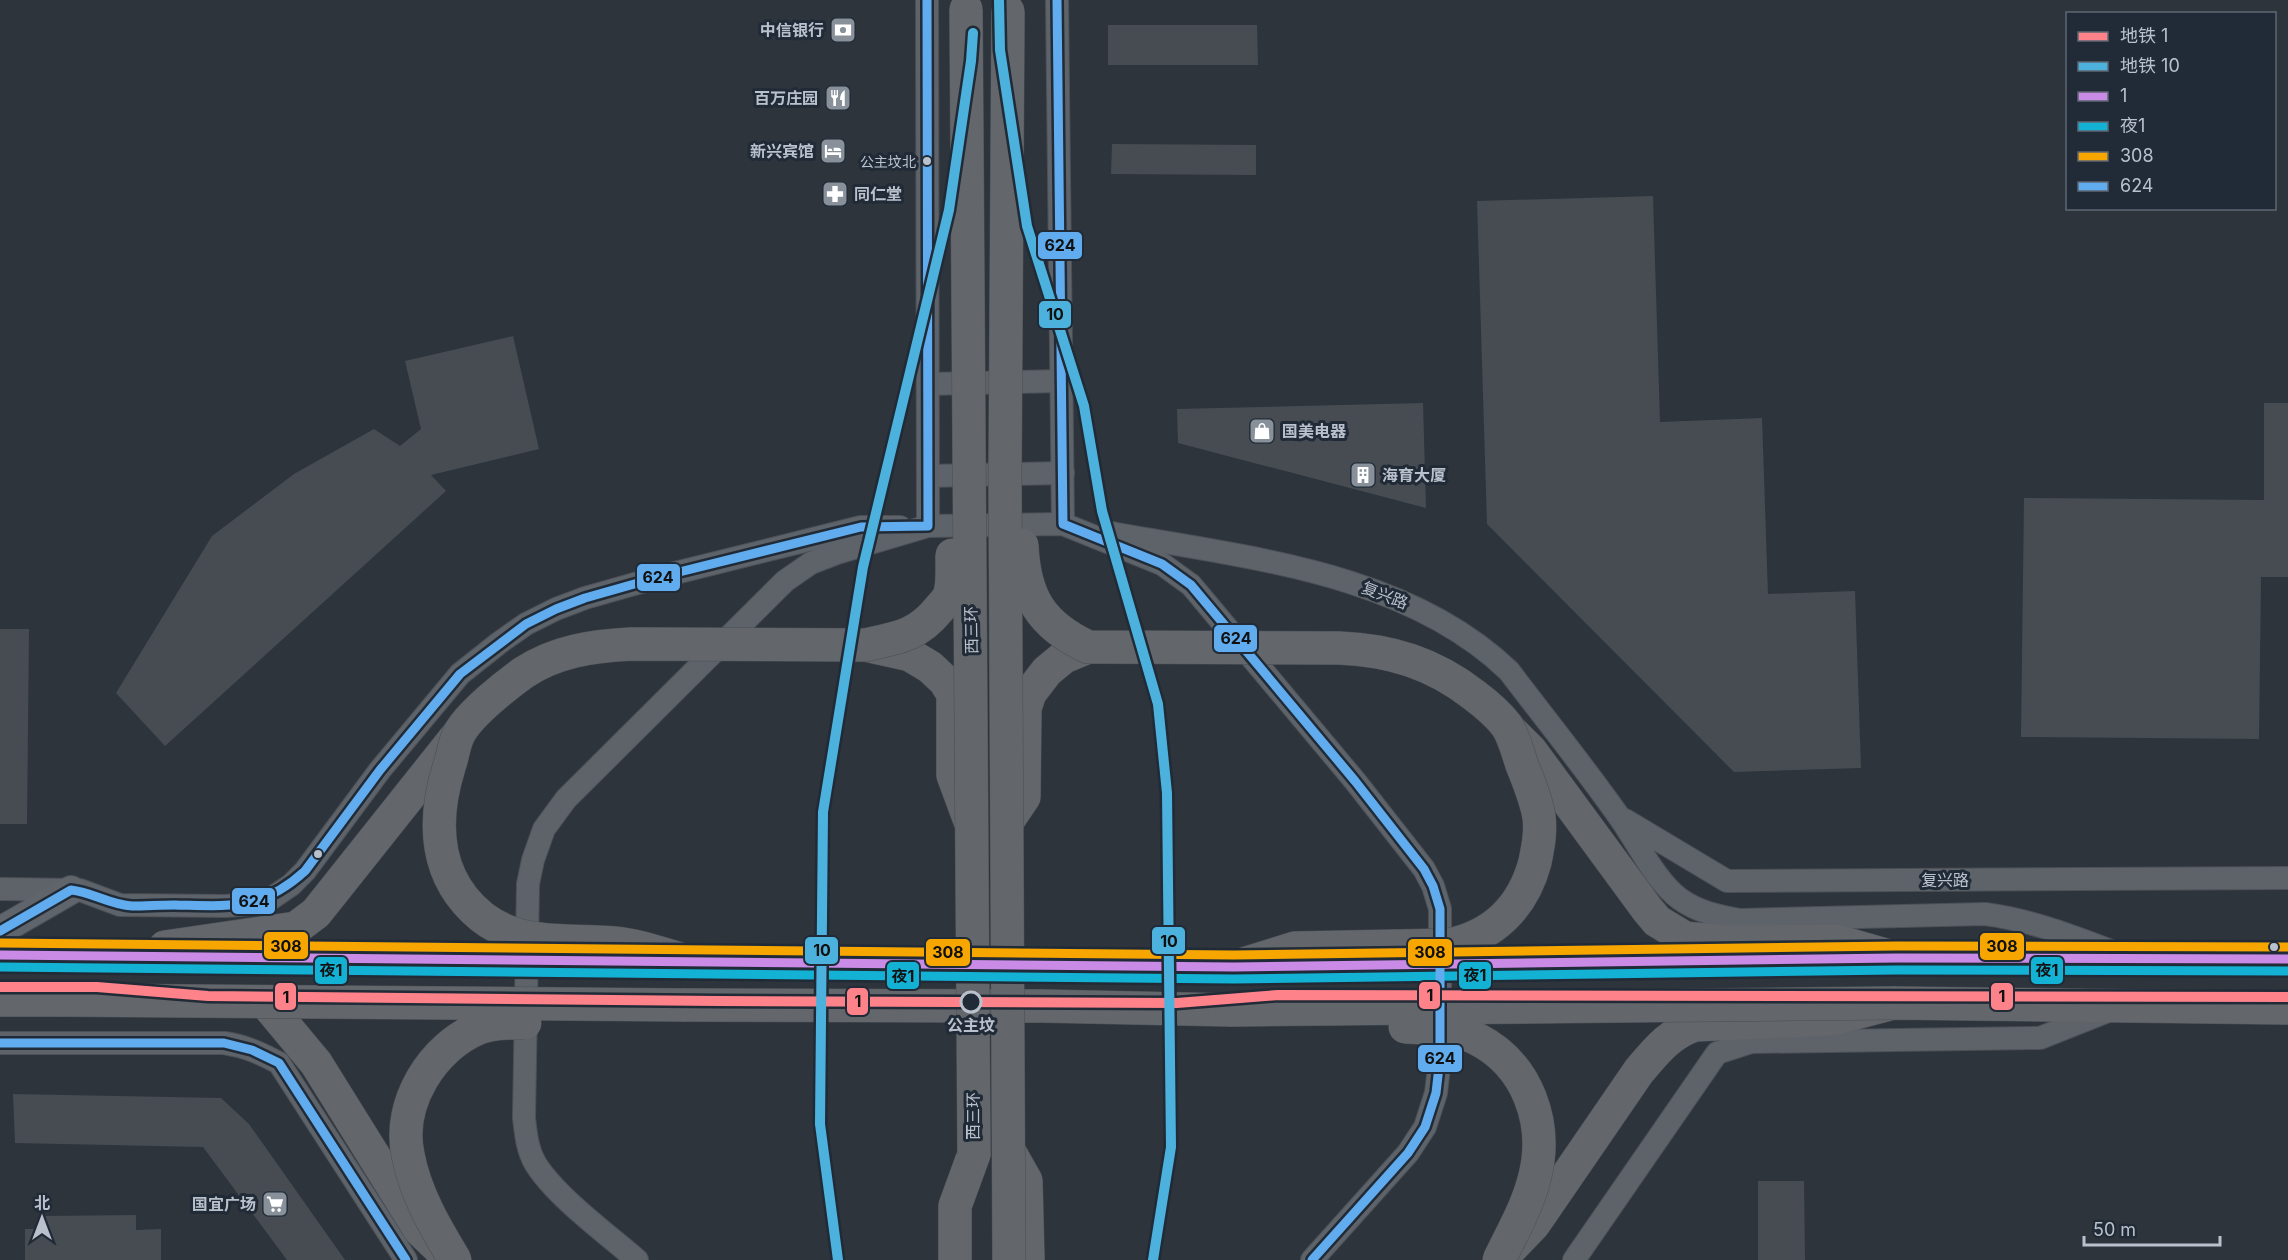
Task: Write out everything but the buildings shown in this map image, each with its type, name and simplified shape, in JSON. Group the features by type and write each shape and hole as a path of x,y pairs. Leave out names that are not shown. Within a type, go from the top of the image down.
{"highway":[{"name":"西三环","path":"966,5 974,1260"},
{"path":"1008,5 1005,478 1009,1260"},
{"path":"1005,478 1021,503 1023,565 1025,582 1031,595 1045,618 1065,636 1088,647"},
{"path":"109,955 296,928 316,913 460,732 502,688 549,659 597,646 632,644 865,645 915,632 928,623 948,598 952,582 952,510 969,480"},
{"path":"865,645 910,655 930,667 945,681 953,694 953,775 973,828"},
{"path":"1007,822 1024,797 1025,708 1030,693 1047,671 1064,657 1088,647 1360,649 1398,655 1428,666 1459,683 1479,699 1531,751 1647,909 1670,930 1685,938 1706,941 1837,941 1896,958"},
{"path":"1234,967 1295,948 1449,945 1468,941 1498,924 1511,910 1528,884 1539,838 1539,819 1534,795 1508,728"},
{"path":"460,732 443,785 439,807 439,842 455,886 468,903 483,917 515,934 542,940 616,943 694,963"},
{"name":"复兴路","path":"0,955 1234,967 1896,958 2288,959"},
{"path":"0,1000 1029,1006 1232,1010 1893,1003 2288,1008"},
{"path":"266,1003 316,1063 420,1230 453,1260"},
{"path":"1499,1260 1534,1224 1639,1071 1671,1036 1695,1025 1833,1019 1893,1003"},
{"path":"453,1260 425,1206 414,1180 407,1154 406,1128 412,1103 420,1081 431,1064 445,1050 465,1036 490,1025 598,1022 682,1005"},
{"path":"1232,1010 1291,1027 1424,1028 1453,1031 1477,1039 1499,1053 1517,1072 1530,1097 1539,1127 1536,1175 1528,1201 1499,1260"},
{"path":"1009,1151 1026,1181 1028,1260"},
{"path":"955,1260 955,1206 974,1154"}],"main road":[{"path":"0,931 71,890"}],"street":[{"path":"927,0 928,526"},
{"path":"1057,0 1063,524"},
{"path":"928,384 1061,381"},
{"path":"928,476 1063,473"},
{"path":"0,889 80,890 120,905 226,906 249,904 272,898 291,885 305,871 380,770 460,674 526,624 556,609 585,598 659,577 861,527 1063,524 1162,564 1191,585 1355,781 1424,869 1433,886 1440,909 1440,1058 1432,1108 1425,1127 1408,1153 1312,1260"},
{"name":"复兴路","path":"1063,524 1350,581 1417,607 1489,651 1509,671 1620,817 1662,880 1678,898 1695,909 1716,916 1740,920 1985,914 2016,918 2043,926 2129,958"},
{"path":"637,1260 560,1193 534,1162 527,1143 524,1118 526,903 533,860 544,829 566,799 785,581 811,563 837,553 928,526"},
{"name":"复兴路","path":"1620,817 1727,881 2288,878"},
{"path":"1574,1260 1717,1053 1751,1042 2040,1038 2120,1006"},
{"path":"0,1043 224,1043 244,1046 264,1055 279,1064 284,1071 406,1260"}],"metro line":[{"name":"10","path":"999,0 1000,50 1027,226 1084,406 1102,511 1158,704 1167,793 1171,1147 1153,1260"},
{"name":"10","path":"838,1260 820,1124 823,812 863,567 949,210 973,33"},
{"name":"1","path":"0,987 97,987 208,996 718,1001 1177,1003 1278,995 2288,997"}],"transit line":[{"name":"624","path":"0,931 71,890 132,906 212,906 259,900 289,884 305,871 380,770 460,674 526,624 585,598 659,577 861,527 928,526 927,0"},
{"name":"624","path":"1057,0 1063,524 1162,564 1191,585 1355,781 1424,869 1433,886 1440,909 1440,1058 1436,1093 1425,1127 1408,1153 1312,1260"},
{"name":"308","path":"0,943 1234,955 1896,946 2288,947"},
{"name":"1","path":"0,955 1234,967 1896,958 2288,959"},
{"name":"夜1","path":"0,967 1234,979 1896,970 2288,971"},
{"name":"624","path":"0,1043 224,1043 252,1050 279,1063 406,1260"}],"place":[{"name":"中信银行","path":"843,30"},
{"name":"百万庄园","path":"838,98"},
{"name":"新兴宾馆","path":"833,151"},
{"name":"公主坟北","path":"927,161"},
{"name":"同仁堂","path":"835,194"},
{"name":"国美电器","path":"1262,431"},
{"name":"海育大厦","path":"1363,475"},
{"name":"公主坟","path":"971,1002"},
{"name":"国宜广场","path":"275,1204"}]}
